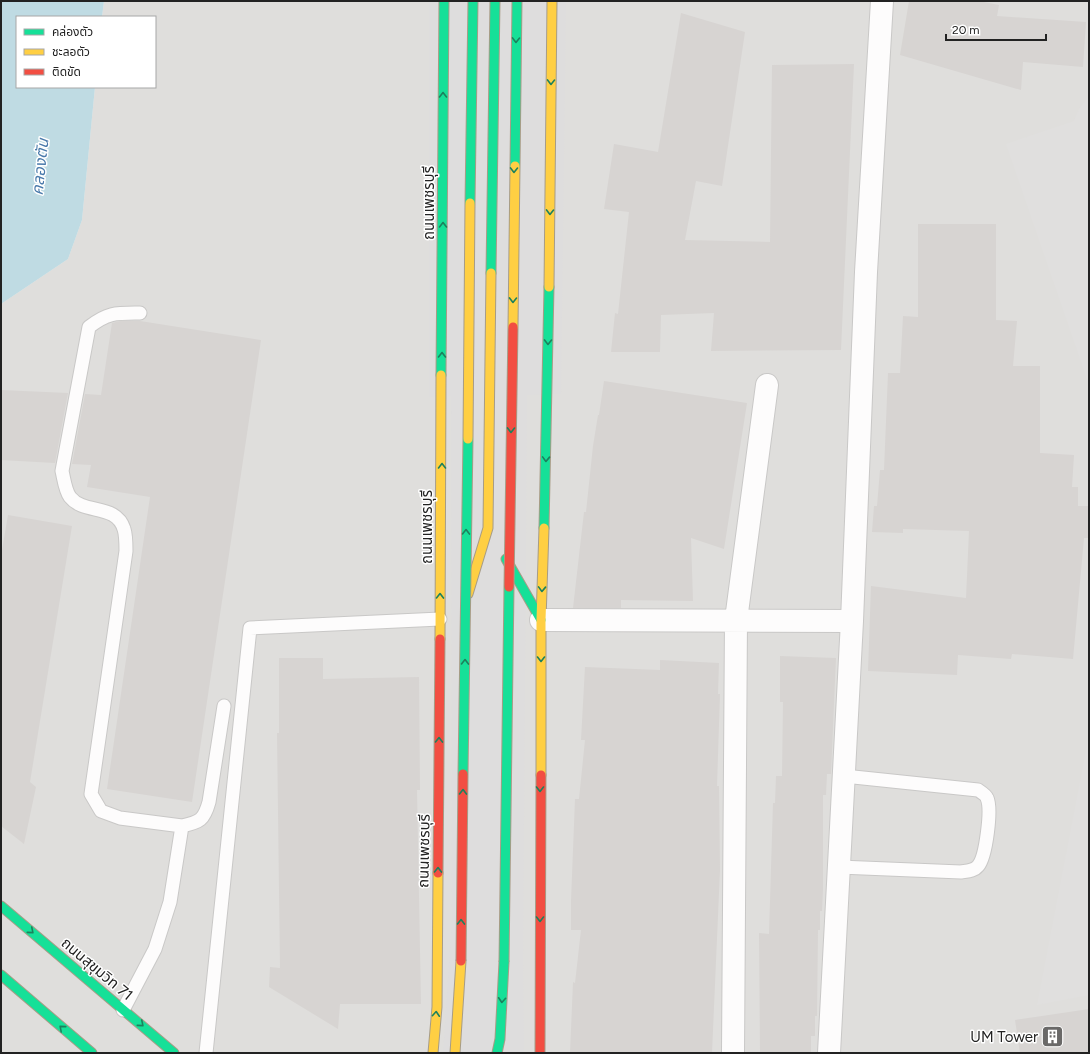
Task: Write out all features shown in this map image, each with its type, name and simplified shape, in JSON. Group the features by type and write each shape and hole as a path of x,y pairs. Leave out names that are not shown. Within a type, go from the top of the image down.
{"main road":[{"name":"ถนนเพชรบุรี","path":"433,1053 437,1007 444,1"},
{"path":"455,1053 460,961 474,1"},
{"path":"455,639 488,528 495,1"},
{"path":"497,1053 500,1039 504,962 517,1"},
{"path":"540,1053 541,620 548,392 552,1"},
{"path":"488,528 541,620"},
{"path":"440,691 448,661"},
{"name":"ถนนสุขุมวิท 71","path":"1,906 174,1053"},
{"path":"2,977 92,1053"}],"street":[{"path":"828,1053 852,620 866,272 882,1"},
{"path":"733,1053 736,620 767,385"},
{"path":"541,620 852,620"}],"lane":[{"path":"140,313 113,313 100,319 89,327 62,471 65,486 70,498 79,504 115,515 124,528 126,551 90,794 101,811 120,818 182,826 196,822 205,815 209,802 224,706"},
{"path":"206,1053 250,628 440,619"},
{"path":"838,867 961,872 971,871 979,865 988,835 989,805 987,796 978,790 844,776"},
{"path":"123,1010 155,949 170,902 182,826"}],"shaded area":[{"path":"104,1 1089,1 1089,1053 1,1053 1,304 68,259 82,220 95,88 156,88 156,16 102,16"},
{"path":"1089,96 1089,385 1006,144 1074,121 1079,109"},
{"path":"1089,735 1089,995 1037,1005"}],"water":[{"name":"คลองตัน","path":"1,1 104,1 102,16 16,16 16,88 95,88 82,220 68,259 1,304"}],"pier":[{"path":"429,1 566,1 561,394 527,395 523,963 524,1053 443,1053 452,918 451,396 429,397"}],"building":[{"path":"909,1 979,1 999,5 997,16 1086,22 1083,67 1023,62 1021,90 900,55"},
{"path":"681,13 745,32 722,186 696,181 685,240 770,242 772,65 854,64 841,350 711,351 714,313 661,315 660,352 611,352 615,313 618,314 629,212 604,209 614,144 658,152"},
{"path":"918,224 996,224 996,320 1017,321 1013,366 1040,366 1040,453 1074,455 1072,487 1078,487 1078,506 1089,506 1089,538 1084,538 1073,659 1012,654 1011,659 958,655 957,675 868,671 871,586 966,598 969,531 903,529 903,533 872,532 874,506 877,506 880,470 884,470 888,373 900,373 903,316 918,317"},
{"path":"120,321 140,321 261,340 192,802 107,789 150,497 87,487 91,465 72,464 85,394 101,395 112,323"},
{"path":"604,381 747,403 724,549 691,538 693,601 621,600 621,608 573,608 593,446"},
{"path":"1,390 68,393 55,463 1,460"},
{"path":"8,515 72,526 30,782 36,787 24,844 1,826 1,556"},
{"path":"780,656 836,658 831,774 827,774 826,795 823,795 822,911 820,911 820,930 818,930 817,1016 815,1016 815,1036 811,1036 811,1053 760,1053 759,933 769,934 773,803 775,803 776,776 782,776 783,702 780,702"},
{"path":"279,658 323,658 323,679 419,677 420,790 417,790 421,1004 340,1004 338,1029 269,987 270,967 280,968 277,733 279,733"},
{"path":"660,660 719,663 718,694 720,694 717,786 719,786 720,870 712,1053 570,1053 573,982 575,983 581,930 571,930 571,901 575,799 579,799 585,740 581,740 585,667 660,670"},
{"name":"UM Tower","path":"1089,1009 1089,1053 1020,1053 1015,1020"}],"traffic: fast":[{"path":"441,375 444,1"},
{"path":"470,203 473,1"},
{"path":"491,273 495,1"},
{"path":"515,166 517,1"},
{"path":"544,528 549,287"},
{"path":"463,774 468,439"},
{"path":"506,559 541,620"},
{"path":"504,962 509,587"},
{"path":"1,906 174,1053"},
{"path":"497,1053 500,1039 504,962"},
{"path":"1,975 92,1053"}],"traffic: slow":[{"path":"549,287 552,1"},
{"path":"513,327 515,166"},
{"path":"468,439 470,203"},
{"path":"468,594 488,528 491,273"},
{"path":"440,639 441,375"},
{"path":"541,775 541,620 544,528"},
{"path":"433,1053 437,1007 438,873"},
{"path":"455,1053 461,961"}],"traffic: jam":[{"path":"509,587 513,327"},
{"path":"438,873 440,639"},
{"path":"461,961 463,774"},
{"path":"540,1053 541,775"}],"place":[{"name":"UM Tower","path":"1053,1037"}]}
